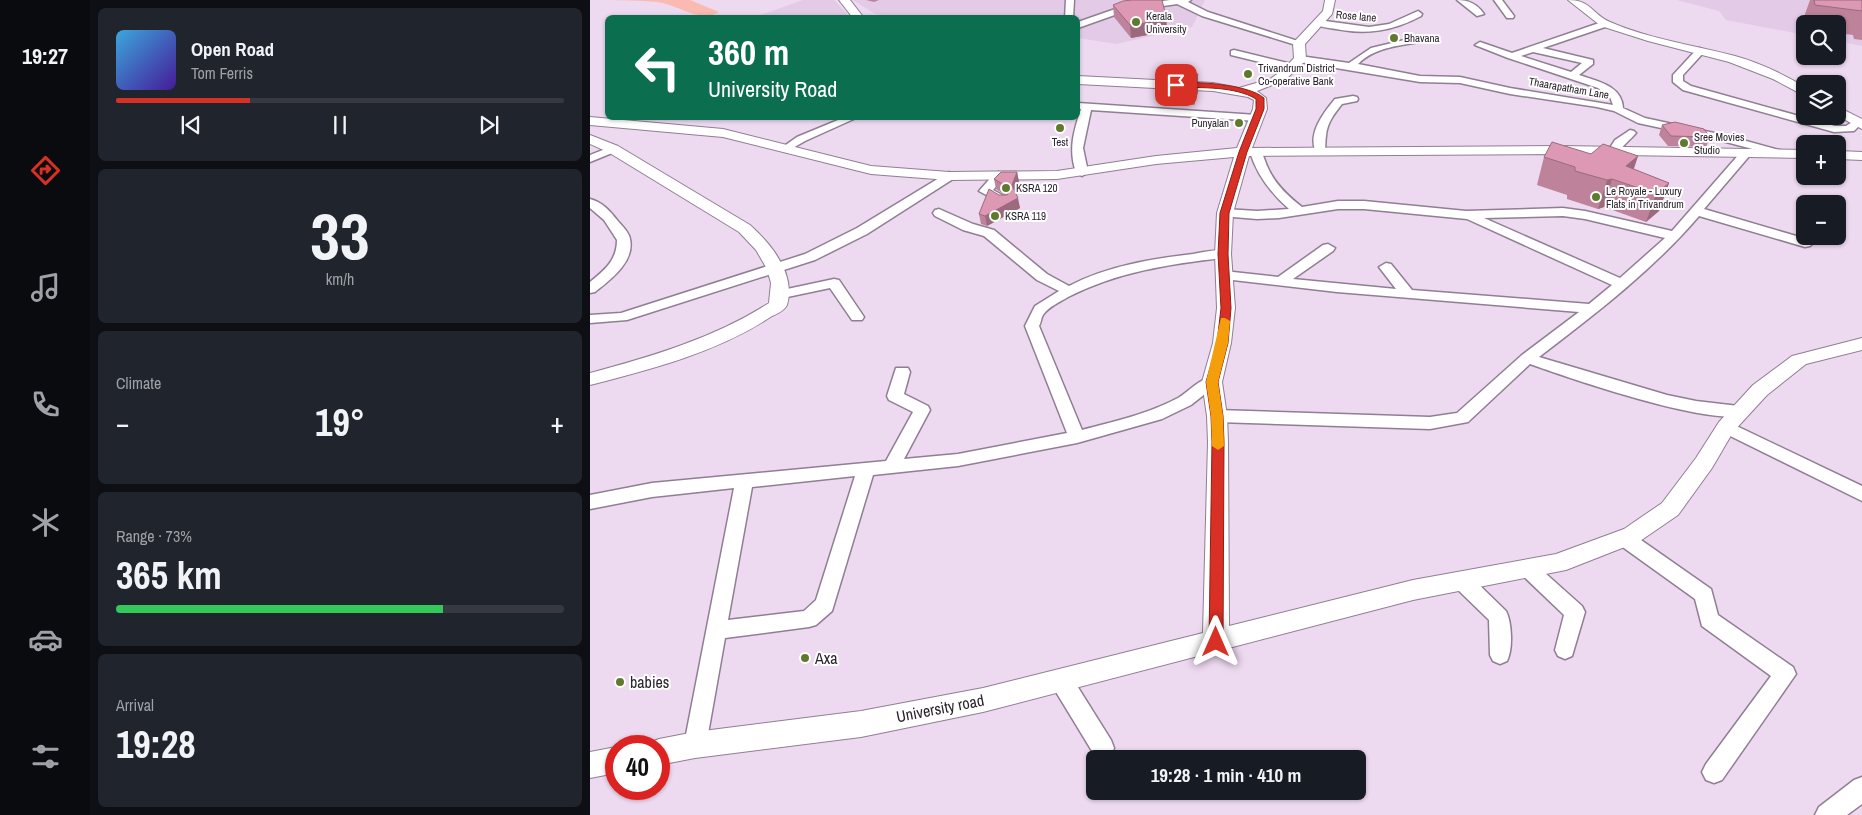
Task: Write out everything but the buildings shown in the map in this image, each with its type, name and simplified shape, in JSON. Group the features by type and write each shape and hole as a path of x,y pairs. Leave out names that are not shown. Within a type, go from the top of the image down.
{"street":[{"path":"844,0 856,15"},
{"path":"1069,15 1070,0"},
{"path":"1080,23 1121,10 1182,0 1205,14 1299,43"},
{"path":"1216,642 1217,416 1212,382 1222,343 1226,308 1223,254 1225,213 1250,152 1265,92 1296,63 1299,43 1328,12 1330,0"},
{"path":"1461,0 1480,14"},
{"path":"1498,0 1510,16"},
{"path":"1574,0 1605,24 1755,67 1796,87"},
{"name":"Rose lane","path":"1318,23 1377,30 1399,25 1418,14"},
{"path":"1511,56 1605,24"},
{"path":"1351,66 1362,54 1372,50 1421,39"},
{"path":"1480,45 1602,86 1611,92 1618,104 1618,109"},
{"path":"1532,49 1590,62 1572,76"},
{"path":"1700,51 1678,75 1678,82 1681,85 1708,95 1834,129 1845,130 1859,124 1846,116"},
{"path":"1486,58 1498,52"},
{"name":"Thaarapatham Lane","path":"1234,53 1296,63 1351,66 1420,79 1460,80 1482,86 1578,100 1618,109 1642,121 1728,139 1779,153"},
{"path":"1080,80 1213,87 1252,94 1265,92"},
{"path":"1320,150 1322,124 1339,101 1353,98"},
{"path":"1080,119 1082,106 1257,118"},
{"path":"786,149 801,139 846,120"},
{"path":"1080,120 1077,161 1082,172"},
{"path":"590,121 723,133 871,170 949,176 1056,175 1156,160 1250,152 1320,150 1796,154"},
{"path":"1614,151 1619,142 1630,132"},
{"path":"590,139 613,150 738,223 754,235 765,250 779,278 778,305 756,321 730,334 674,354 590,379"},
{"path":"590,159 613,150"},
{"path":"1250,152 1258,160 1272,186 1281,197 1299,210"},
{"path":"1217,416 1430,422 1462,418 1527,358 1592,309 1675,236 1745,154"},
{"path":"1846,155 1862,156"},
{"path":"590,319 622,317 810,257 841,242 949,176"},
{"path":"999,176 985,191 1005,200"},
{"path":"590,203 595,205 610,219 624,238 623,254 615,268 590,289"},
{"path":"1225,213 1257,215 1338,205 1364,205 1466,215 1563,212 1585,214 1675,236"},
{"path":"1696,210 1796,240"},
{"path":"939,213 968,227 989,232 1042,277 1069,291"},
{"path":"1466,215 1622,284"},
{"path":"1281,281 1328,248"},
{"path":"1077,437 1032,326 1036,314 1043,306 1069,291 1137,267 1223,254"},
{"path":"1386,267 1408,294"},
{"path":"1224,275 1408,294 1592,309"},
{"path":"778,295 834,283 857,317"},
{"name":"University road","path":"670,750 861,724 982,700 1216,642 1338,608 1413,590 1558,563 1632,535 1670,509 1733,419 1760,390 1799,360 1862,344"},
{"path":"1527,358 1733,419 1862,494"},
{"path":"891,467 922,410 895,396 902,372"},
{"path":"590,502 652,490 958,460 1077,437 1156,415 1185,401 1212,382"},
{"path":"717,630 809,619 825,606 866,470"},
{"path":"695,745 744,482"},
{"path":"1624,538 1704,595 1709,620 1785,674 1714,772"},
{"path":"1528,569 1575,612 1565,650"},
{"path":"1462,581 1499,617 1500,655"},
{"path":"1061,680 1103,748"},
{"path":"590,765 605,762"},
{"path":"1827,815 1862,788"}],"shaded area":[{"path":"612,0 690,0 719,12 712,15 698,15 663,3"},
{"path":"803,0 834,0 848,15 761,15"},
{"name":"Kerala University","path":"853,0 1205,0 1192,27 1116,44 1080,38 1080,15 875,14"},
{"path":"1677,0 1862,0 1862,46 1846,43 1846,15 1796,15 1796,33 1726,20 1719,11"}],"slow traffic":[{"path":"1218,446 1217,416 1212,382 1222,343 1225,321"}],"place":[{"name":"Kerala University","path":"1136,22"},
{"name":"Bhavana","path":"1394,38"},
{"name":"Trivandrum District Co-operative Bank","path":"1248,74"},
{"name":"Punyalan","path":"1239,123"},
{"name":"Test","path":"1060,128"},
{"name":"Sree Movies Studio","path":"1684,143"},
{"name":"KSRA 120","path":"1006,188"},
{"name":"Le Royale - Luxury Flats in Trivandrum","path":"1596,197"},
{"name":"KSRA 119","path":"995,216"},
{"name":"Axa","path":"805,658"},
{"name":"babies","path":"620,682"}],"route":[{"path":"1176,85 1242,91 1260,98 1260,109 1243,152 1242,161 1225,213 1223,254 1226,308 1222,343 1212,382 1217,416 1218,442 1216,642"}]}
